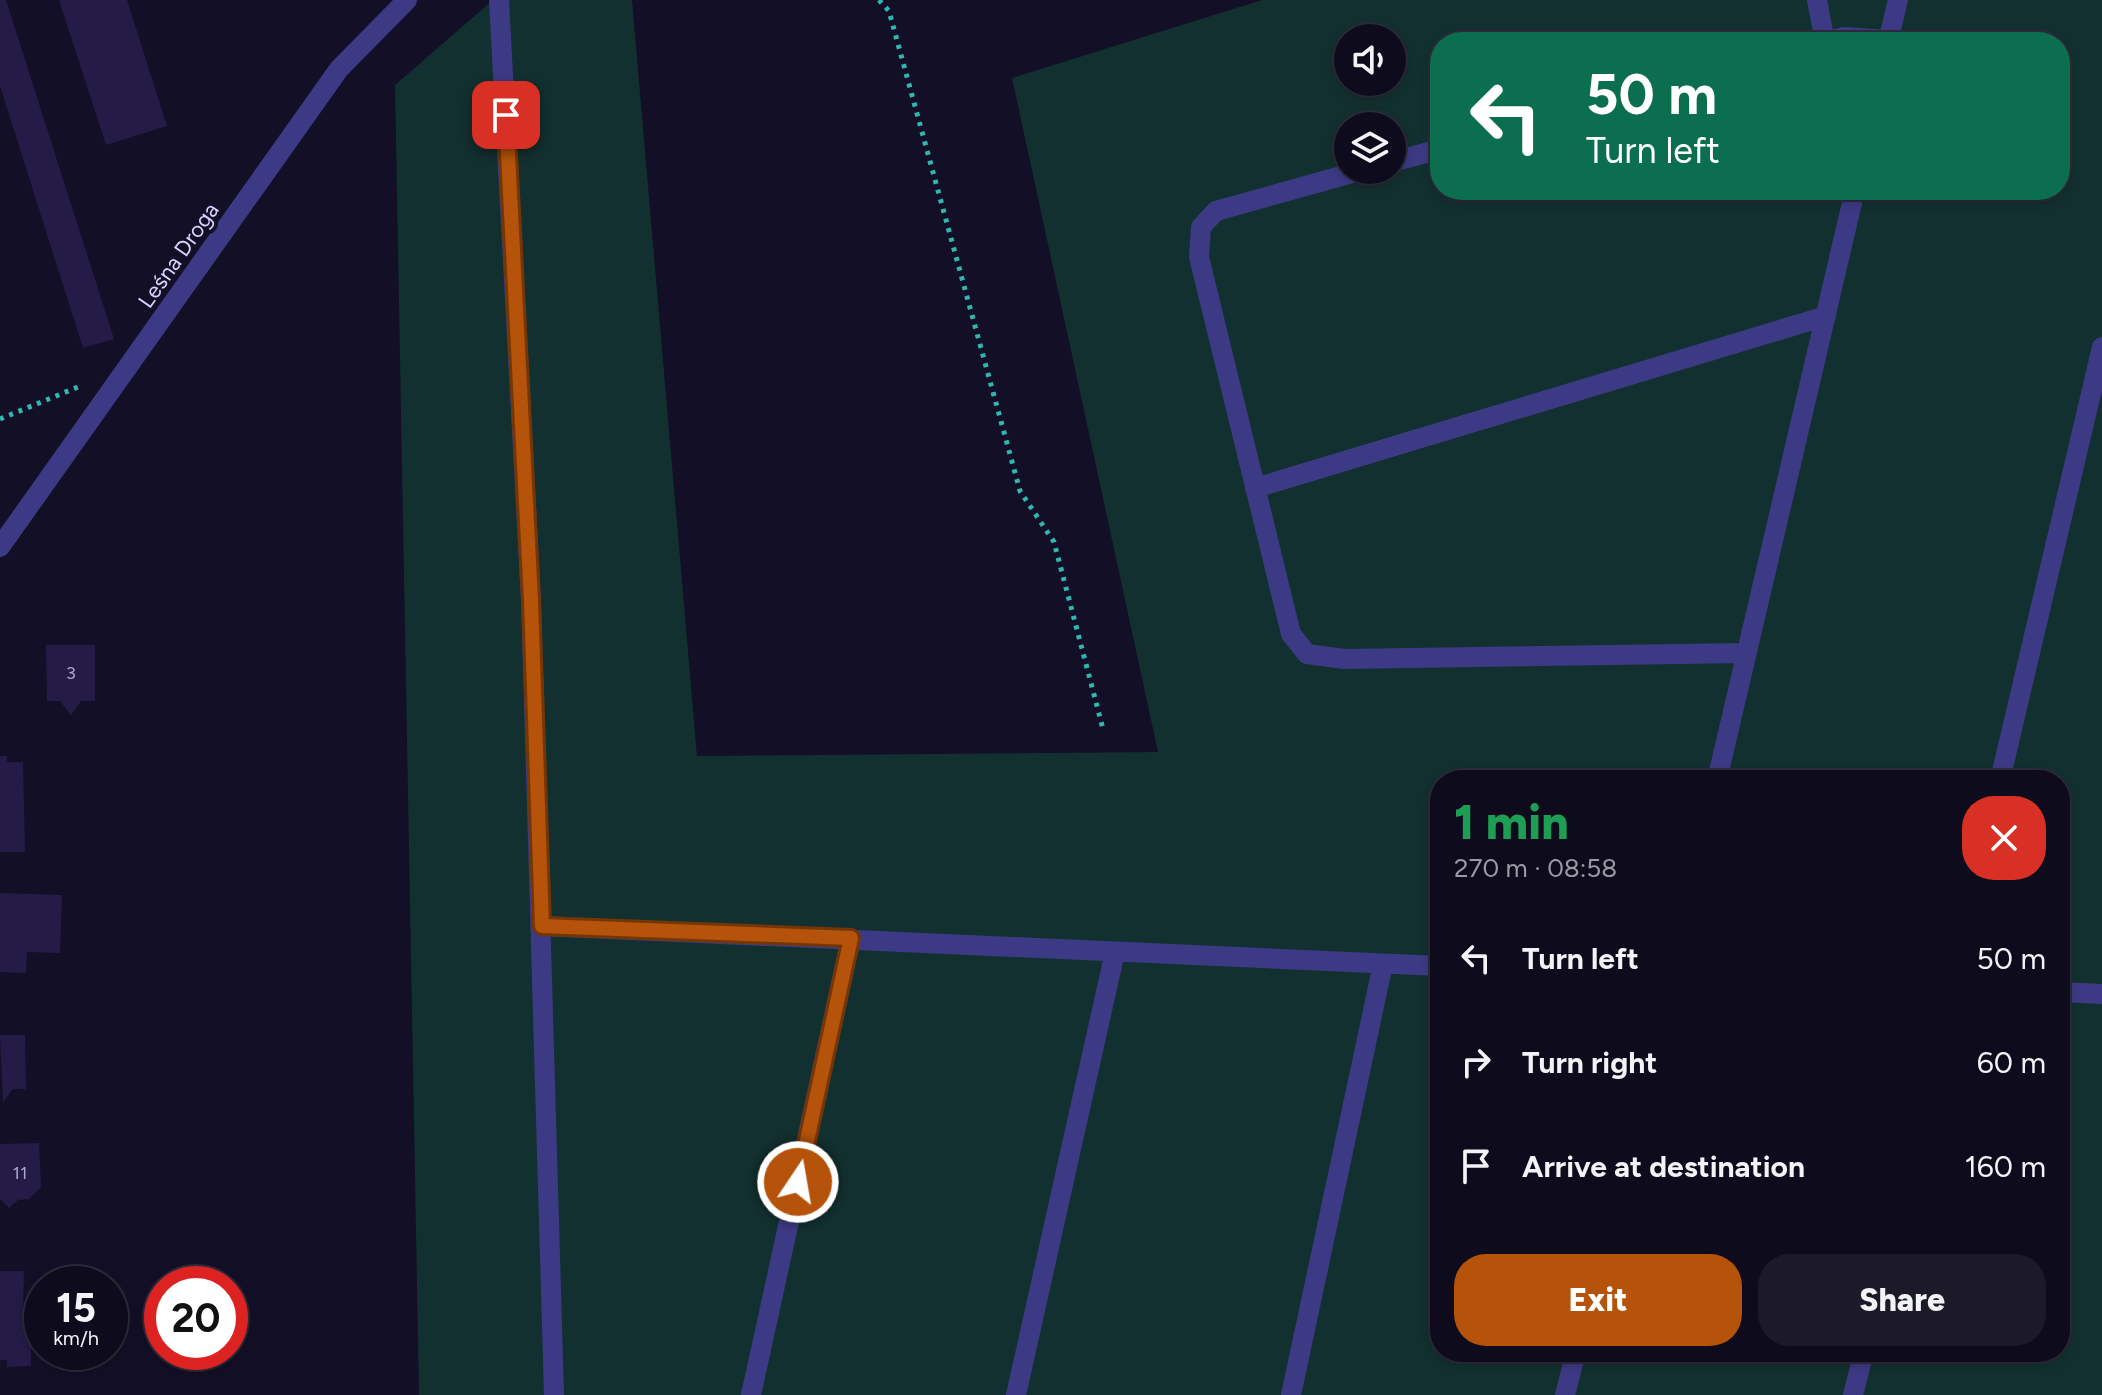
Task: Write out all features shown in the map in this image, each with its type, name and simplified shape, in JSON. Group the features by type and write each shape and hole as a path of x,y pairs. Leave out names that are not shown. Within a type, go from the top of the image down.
{"street":[{"name":"Leśna Droga","path":"0,547 339,69 407,0"},
{"path":"499,0 531,600 554,1395"},
{"path":"1817,0 1823,32"},
{"path":"1890,32 1898,0"},
{"path":"1406,158 1430,152"},
{"path":"1334,178 1216,211 1201,227 1199,257 1291,634 1307,654 1344,659 1747,653"},
{"path":"1719,770 1853,200"},
{"path":"1255,488 1826,316"},
{"path":"2002,770 2102,347"},
{"path":"542,926 1430,966"},
{"path":"751,1395 851,938"},
{"path":"1016,1395 1115,952"},
{"path":"1291,1395 1383,964"},
{"path":"2070,992 2102,994"},
{"path":"1565,1395 1573,1362"},
{"path":"1853,1395 1861,1362"}],"path":[{"path":"879,0 889,11 1020,491 1054,542 1103,729"},
{"path":"0,419 92,382"}],"green space":[{"path":"493,0 632,0 697,756 1158,752 1012,78 1262,0 2102,0 2102,1395 419,1395 395,85"}],"building":[{"path":"0,0 6,0 114,339 83,348 0,86"},
{"path":"59,0 127,0 167,126 106,145"},
{"path":"46,645 95,645 95,701 81,701 71,715 60,701 47,701"},
{"path":"0,756 7,756 7,762 23,762 25,852 0,852"},
{"path":"0,893 62,895 60,953 27,952 26,973 0,972"},
{"path":"0,1035 25,1035 26,1089 13,1089 3,1102"},
{"path":"39,1143 41,1187 29,1199 18,1200 9,1208 0,1199 0,1144"},
{"path":"0,1271 24,1271 24,1366 7,1367 7,1360 0,1360"}],"route":[{"path":"506,115 531,600 542,926 683,929 851,938 798,1182"}]}
